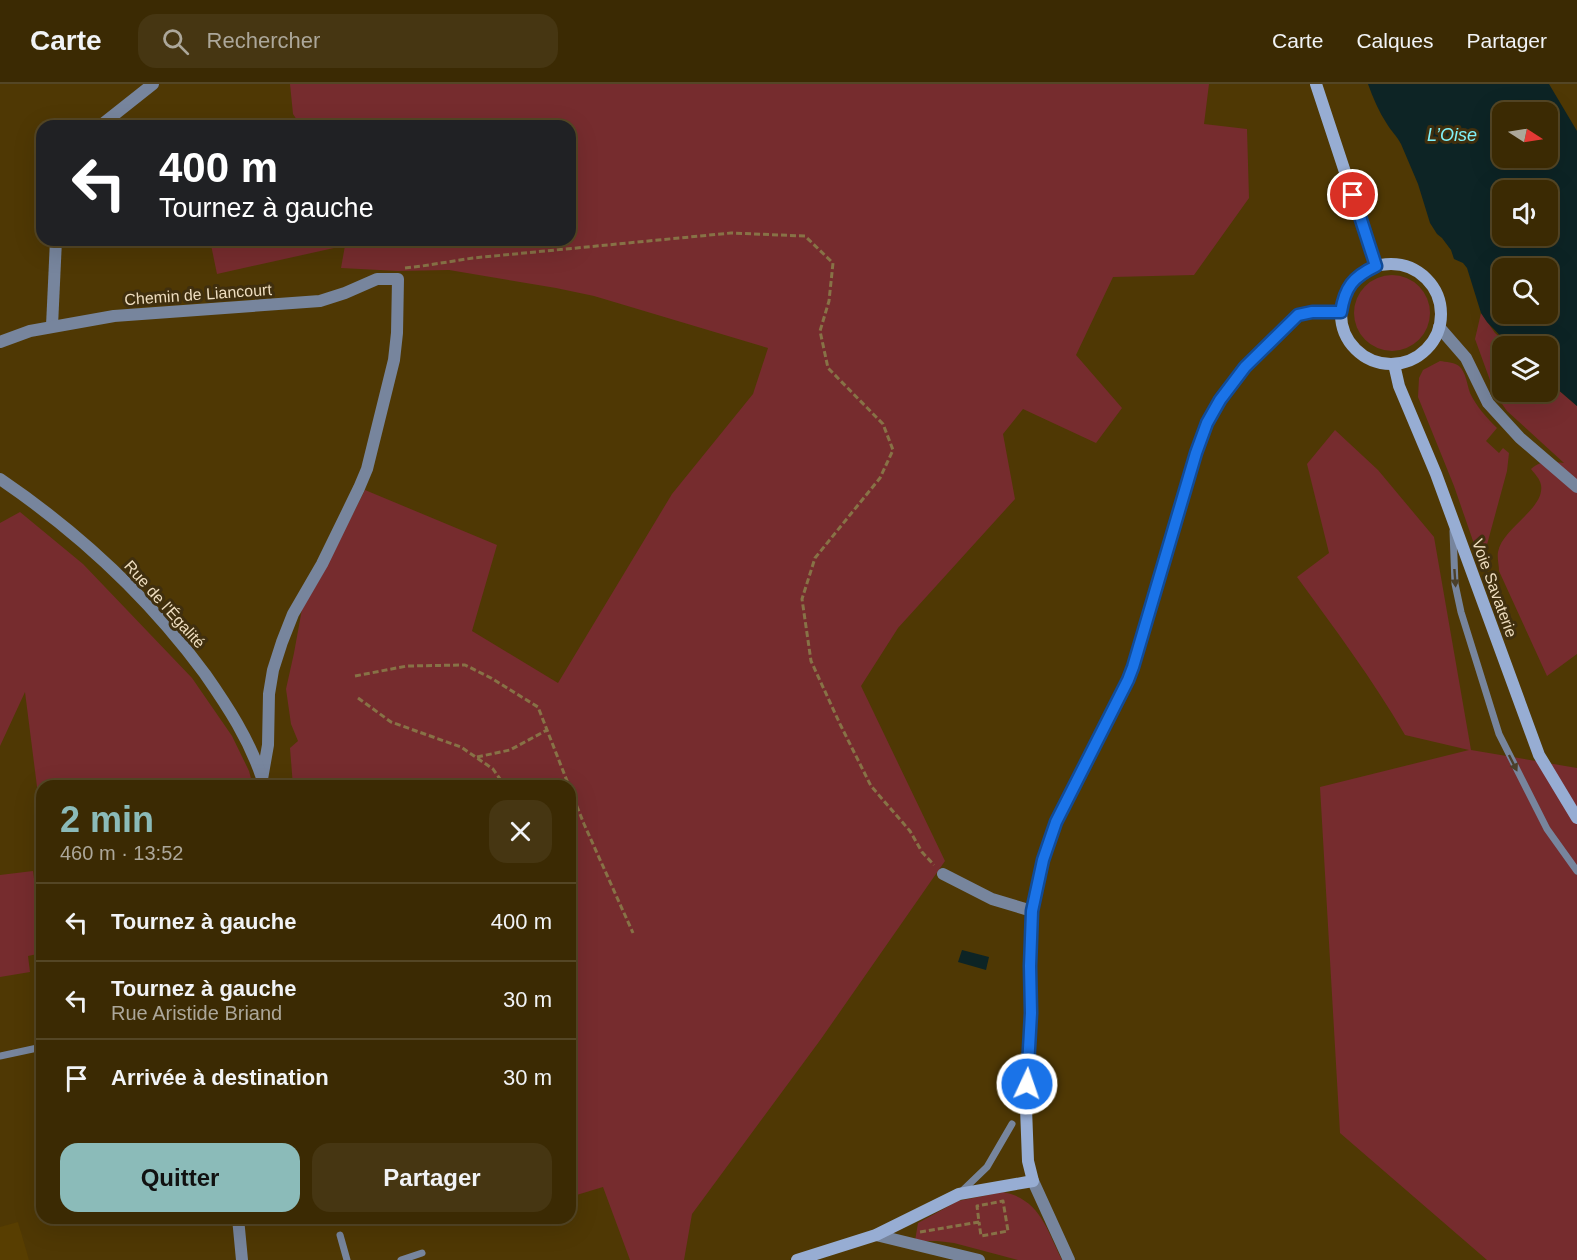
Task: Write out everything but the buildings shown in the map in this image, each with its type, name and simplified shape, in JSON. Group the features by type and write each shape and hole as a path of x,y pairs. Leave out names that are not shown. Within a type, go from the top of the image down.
{"street":[{"path":"108,120 153,84"},
{"path":"1316,84 1376,266"},
{"path":"51,326 56,246"},
{"path":"1391,263 1406,266 1420,273 1431,283 1438,297 1441,312 1439,327 1433,341 1423,353 1394,364 1378,362 1363,355 1351,344 1343,329 1341,312 1344,297 1351,284 1362,273 1376,266 1391,263"},
{"name":"Chemin de Liancourt","path":"0,353 0,342 51,326 114,316 320,301 376,279 398,279"},
{"path":"263,780 268,745 269,694 273,670 282,642 293,614 322,564 367,469 394,360 398,279"},
{"path":"1069,1260 1033,1181 1028,1161 1026,1108 1031,1013 1032,911 1043,860 1056,822 1133,667 1196,453 1207,423 1220,400 1245,367 1298,315 1312,312 1341,312"},
{"path":"1439,327 1466,358 1488,403 1520,438 1577,487"},
{"name":"Voie Savaterie","path":"1394,364 1399,386 1436,474 1539,755 1577,818"},
{"name":"Rue de l'Égalité","path":"0,479 78,538 158,616 196,662 234,716 253,753 262,780"},
{"path":"943,874 992,899 1032,911"},
{"path":"797,1260 876,1235 959,1194 1033,1181"},
{"path":"238,1224 242,1260"},
{"path":"876,1235 979,1260"}],"lane":[{"path":"1452,519 1455,584 1461,612 1499,734 1547,829 1577,871"},
{"path":"0,1056 36,1048"},
{"path":"959,1194 987,1167 1012,1124"},
{"path":"340,1235 347,1260"},
{"path":"401,1260 422,1253"}],"path":[{"path":"398,279 405,268 473,258 731,233 805,236 833,263 829,301 820,331 828,368 883,424 893,450 880,478 815,558 802,599 811,661 871,786 910,831 922,852 943,874"},
{"path":"355,676 407,666 465,665 538,707 566,780"},
{"path":"358,698 392,722 462,747 493,769 501,780"},
{"path":"476,757 510,750 547,730"},
{"path":"576,804 633,933"},
{"path":"1003,1201 1008,1232 981,1236 979,1222 977,1206 1003,1201"},
{"path":"904,1221 916,1233 979,1222"}],"shaded area":[{"path":"290,84 1209,84 1204,124 1247,129 1249,198 1194,275 1113,277 1076,355 1122,408 1096,443 1023,409 1003,434 1015,499 898,628 861,686 945,861 821,1039 692,1214 684,1260 630,1260 603,1187 576,1195 576,780 293,780 290,748 298,741 291,724 286,689 302,609 321,577 365,490 497,545 472,631 558,683 672,494 753,394 768,348 594,296 556,288 449,270 398,271 341,268 345,246 576,246 576,120 297,120 293,114"},
{"path":"211,246 343,246 217,274"},
{"path":"1392,275 1406,278 1419,286 1427,299 1430,313 1427,327 1419,340 1406,348 1392,351 1378,348 1365,340 1357,327 1354,313 1357,299 1365,286 1378,278"},
{"path":"1481,313 1498,336 1492,336 1492,386 1475,339"},
{"path":"1440,361 1459,366 1465,375 1472,398 1497,428 1486,441 1499,453 1503,448 1509,453 1507,471 1485,552 1487,562 1481,564 1454,486 1418,397 1419,378 1423,370"},
{"path":"1558,390 1577,406 1577,654 1547,676 1499,571 1498,554 1501,543 1507,535 1537,502 1541,485 1531,469 1543,462 1564,463 1507,411 1501,402 1558,402"},
{"path":"1335,430 1378,470 1434,537 1471,750 1577,768 1577,1260 1487,1260 1340,1133 1320,787 1469,750 1405,735 1367,675 1297,577 1329,553 1307,464"},
{"path":"20,512 83,564 192,678 232,736 251,780 36,780 25,692 0,746 0,523"},
{"path":"33,871 36,894 36,954 28,956 30,972 0,977 0,875"},
{"path":"1003,1192 1026,1201 1041,1217 1062,1260 1018,1260 954,1243 915,1241 918,1223 958,1201"},
{"path":"18,1222 29,1260 0,1260 0,1227"}],"water":[{"name":"L’Oise","path":"1368,84 1549,84 1577,131 1577,406 1558,390 1558,336 1500,336 1487,322 1481,313 1467,268 1463,263 1454,259 1451,250 1430,223 1418,184 1401,144 1376,105"},
{"path":"962,950 989,957 986,970 958,962"}],"route":[{"path":"1027,1084 1031,1013 1032,911 1043,860 1056,822 1128,680 1196,453 1207,423 1220,400 1245,367 1298,315 1312,312 1341,312 1344,297 1351,284 1362,273 1376,266 1353,195"}]}
